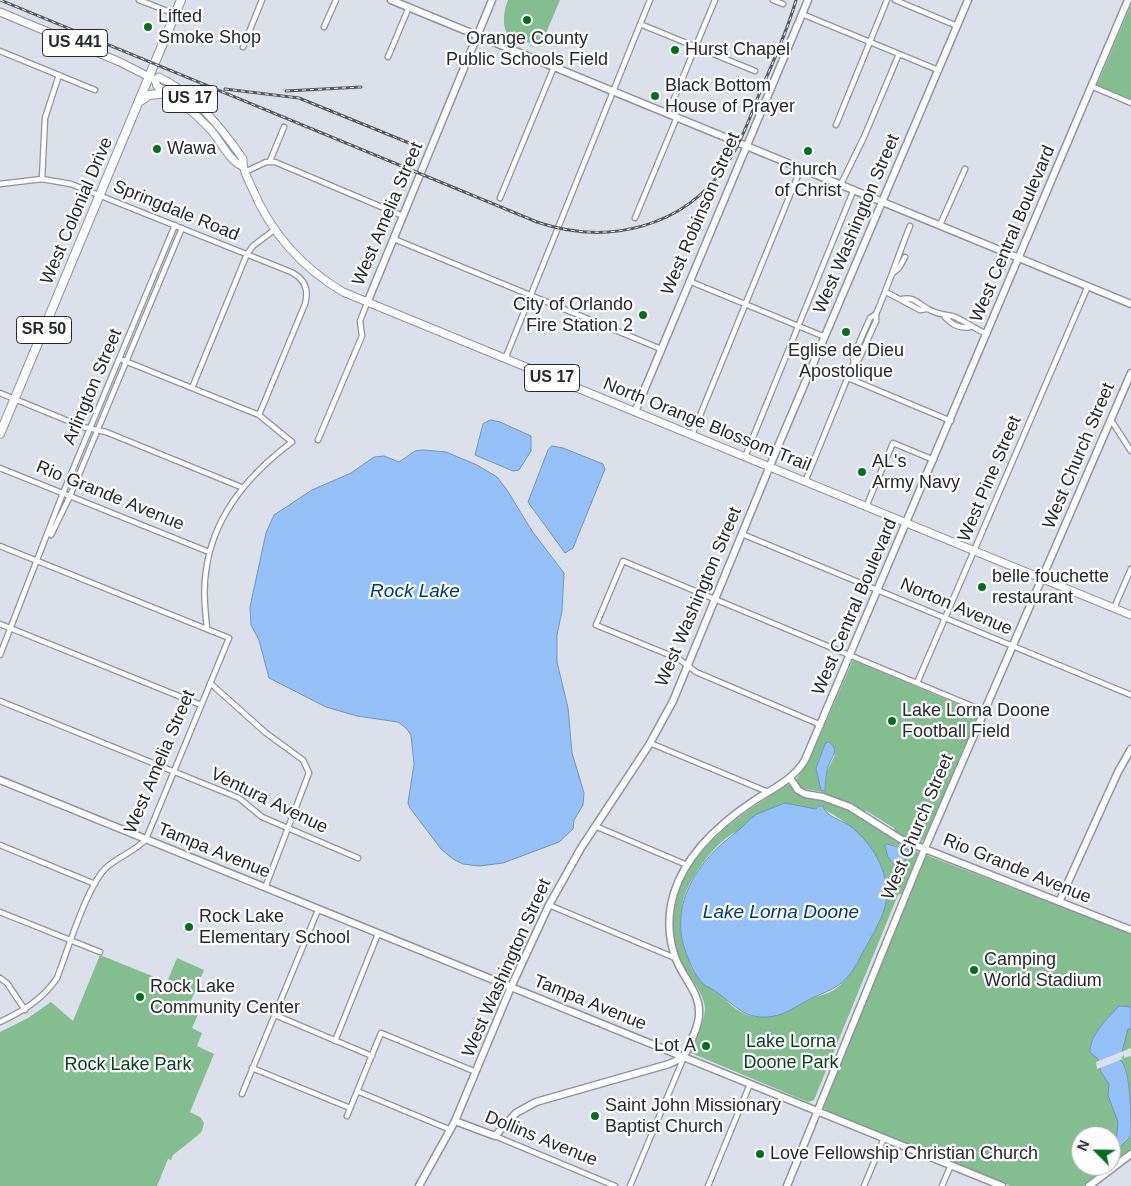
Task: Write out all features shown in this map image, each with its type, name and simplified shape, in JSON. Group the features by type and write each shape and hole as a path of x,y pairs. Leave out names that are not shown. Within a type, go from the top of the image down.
{"highway":[{"name":"West Colonial Drive","path":"0,434 137,104 152,78 181,0"},
{"path":"137,104 149,95 168,93"}],"main road":[{"name":"North Orange Blossom Trail","path":"0,12 152,78 159,77 176,88 210,117 243,159 244,169 258,202 274,230 295,256 312,271 343,292 907,523"},
{"name":"North Orange Blossom Trail","path":"152,78 157,86 198,116 218,137 235,163 244,169"},
{"name":"US 17","path":"907,523 1131,615"}],"street":[{"path":"139,0 175,14"},
{"path":"243,47 262,0"},
{"path":"324,28 336,0"},
{"path":"391,0 1131,304"},
{"name":"West Amelia Street","path":"318,440 362,336 360,320 492,0"},
{"path":"505,359 650,0"},
{"path":"668,113 715,0"},
{"path":"773,0 783,4"},
{"name":"West Robinson Street","path":"635,412 808,0"},
{"path":"836,125 887,0"},
{"path":"895,0 957,26"},
{"name":"West Washington Street","path":"421,1185 451,1130 511,987 549,905 595,826 650,743 673,701 968,0"},
{"name":"West Central Boulevard","path":"630,1186 698,1023 699,1008 694,992 675,958 669,925 670,908 674,892 687,865 721,826 790,778 801,767 951,421 1128,0"},
{"path":"388,57 409,7"},
{"path":"802,14 938,70"},
{"path":"640,24 755,71"},
{"path":"0,51 95,90"},
{"path":"841,184 864,137 899,54"},
{"path":"500,198 554,67"},
{"path":"42,179 45,118 59,75"},
{"path":"1091,86 1131,103"},
{"path":"635,218 677,117"},
{"path":"270,161 284,126"},
{"path":"244,169 270,161 403,216"},
{"path":"692,435 801,168"},
{"path":"940,225 964,170"},
{"name":"Springdale Road","path":"0,184 42,179 71,184 296,274 305,285 305,304 259,415"},
{"path":"744,457 854,190"},
{"name":"Arlington Street","path":"0,655 39,561 64,493 175,225"},
{"path":"805,482 854,362 859,359 876,321 876,314 894,272 894,264 910,226"},
{"name":"Arlington Street","path":"39,561 70,496 182,228"},
{"path":"192,388 247,254 253,246 274,230"},
{"path":"394,239 661,349"},
{"path":"894,272 899,268 905,257"},
{"path":"689,281 825,337"},
{"name":"West Pine Street","path":"917,684 1088,286"},
{"path":"886,292 902,299 908,298 923,304 926,309 945,317 952,316 966,322 970,327 987,334"},
{"path":"0,546 207,628 204,596 209,552 228,510 241,487 292,442 259,415 120,359"},
{"name":"West Church Street","path":"786,1186 924,848 1131,373"},
{"path":"848,378 951,421"},
{"path":"0,393 241,487"},
{"path":"1110,420 1131,451"},
{"path":"866,507 893,442 934,460"},
{"name":"Rio Grande Avenue","path":"0,468 209,552"},
{"name":"Norton Avenue","path":"742,534 1131,695"},
{"path":"821,724 696,672 679,659 596,624 622,561 984,711"},
{"path":"1114,608 1131,569"},
{"path":"0,624 201,705"},
{"name":"West Amelia Street","path":"0,1022 25,1010 50,988 57,978 95,884 113,863 133,852 146,839 229,638 207,628"},
{"path":"210,683 266,733 307,766 308,778 265,888"},
{"name":"Ventura Avenue","path":"0,701 239,798 262,817 358,858"},
{"path":"650,743 768,792"},
{"path":"1059,902 1118,772 1131,749"},
{"name":"Rio Grande Avenue","path":"790,778 798,790 805,794 823,797 850,807 893,835 1131,930"},
{"name":"Tampa Avenue","path":"0,780 1002,1186"},
{"path":"595,826 687,865"},
{"path":"0,845 95,884"},
{"path":"549,905 675,958"},
{"path":"242,1094 318,910"},
{"path":"0,912 100,952"},
{"path":"335,1040 378,934"},
{"path":"0,978 6,983 25,1010"},
{"path":"275,1015 372,1056"},
{"path":"347,1116 381,1034 476,1072"},
{"path":"495,1136 516,1113 536,1102 669,1064 684,1057"},
{"path":"252,1068 350,1108"},
{"path":"708,1186 750,1084"},
{"path":"357,1091 451,1130"},
{"name":"Dollins Avenue","path":"455,1121 615,1186"},
{"path":"864,1186 884,1138"},
{"path":"1089,1186 1131,1154"},
{"path":"942,1186 951,1165"}],"green space":[{"name":"Orange County Public Schools Field","path":"508,0 560,0 540,47 536,45 538,40 527,43 518,42 507,34 504,18"},
{"path":"1131,5 1131,100 1097,85"},
{"path":"853,660 979,713 927,834 921,843 896,834 894,828 865,810 866,815 826,797 822,792 800,788 795,781 808,763","holes":["825,744 835,755 827,771 825,791 821,790 816,768"]},
{"name":"Lake Lorna Doone Park","path":"790,784 798,793 846,808 916,849 918,853 903,893 898,895 814,1100 808,1102 691,1053 703,1021 704,1001 683,966 677,952 673,923 677,896 687,872 722,831 767,798","holes":["818,808 835,815 853,829 872,851 880,865 885,893 879,921 852,970 846,979 835,989 774,1015 756,1017 746,1014 734,1007 701,980 692,969 683,917 683,900 700,866 726,838 754,826","887,844 903,847 900,872 888,857"]},
{"path":"926,855 1131,934 1131,1150 1121,1158 1121,1126 1071,1126 1071,1176 1096,1176 1083,1186 1011,1186 830,1113 824,1108 823,1104"},
{"name":"Rock Lake Park","path":"100,955 167,982 177,958 204,970 190,1003 201,1008 192,1028 202,1033 197,1046 214,1054 190,1112 200,1117 204,1123 202,1131 173,1155 171,1160 168,1159 157,1186 0,1186 0,1032 28,1018 51,1002 73,1021"}],"water":[{"path":"491,420 531,436 531,451 519,470 513,471 475,455 483,424"},
{"path":"552,446 563,448 603,464 605,469 573,548 565,553 528,502 548,450"},
{"name":"Rock Lake","path":"415,451 446,452 477,465 497,477 532,531 564,573 562,611 557,635 557,662 568,708 572,753 584,793 583,805 574,820 573,829 559,842 503,863 479,866 463,864 453,859 441,849 408,803 414,764 411,735 406,728 398,722 357,716 326,707 269,678 259,640 251,625 250,607 266,533 274,515 312,490 351,473 374,457 384,456 399,462"},
{"path":"829,742 833,745 834,752 828,767 825,791 821,790 816,768 825,744"},
{"name":"Lake Lorna Doone","path":"785,803 816,809 819,806 823,806 827,813 847,824 864,838 875,854 883,871 886,881 887,898 875,930 853,970 843,982 783,1014 763,1017 744,1012 702,983 692,967 685,950 681,933 681,916 684,899 690,884 709,856 754,816"},
{"path":"887,844 909,850 900,872 888,857 885,846"},
{"path":"1119,1006 1131,1007 1131,1029 1128,1029 1120,1060 1124,1065 1128,1083 1131,1136 1121,1146 1121,1126 1118,1126 1118,1122 1108,1095 1109,1084 1101,1072 1098,1059 1090,1052 1093,1039 1105,1021"}],"pier":[{"path":"1131,1048 1131,1056 1124,1058 1124,1055 1121,1058 1123,1059 1097,1069 1096,1062"}],"railway":[{"path":"0,0 537,222 563,229 590,232 616,231 642,226 666,217 689,204 709,187 726,165 741,139 784,35 796,0"},
{"path":"286,91 361,87"},
{"path":"225,89 299,98 414,145"}],"place":[{"name":"Orange County Public Schools Field","path":"527,20"},
{"name":"Lifted Smoke Shop","path":"148,27"},
{"name":"Hurst Chapel","path":"675,50"},
{"name":"Black Bottom House of Prayer","path":"655,96"},
{"name":"Wawa","path":"157,149"},
{"name":"Church of Christ","path":"808,151"},
{"name":"City of Orlando Fire Station 2","path":"643,315"},
{"name":"Eglise de Dieu Apostolique","path":"846,332"},
{"name":"AL's Army Navy","path":"862,472"},
{"name":"belle fouchette restaurant","path":"982,587"},
{"name":"Lake Lorna Doone Football Field","path":"892,721"},
{"name":"Rock Lake Elementary School","path":"189,927"},
{"name":"Camping World Stadium","path":"974,970"},
{"name":"Rock Lake Community Center","path":"140,997"},
{"name":"Lot A","path":"706,1046"},
{"name":"Saint John Missionary Baptist Church","path":"595,1116"},
{"name":"Love Fellowship Christian Church","path":"760,1154"}]}
